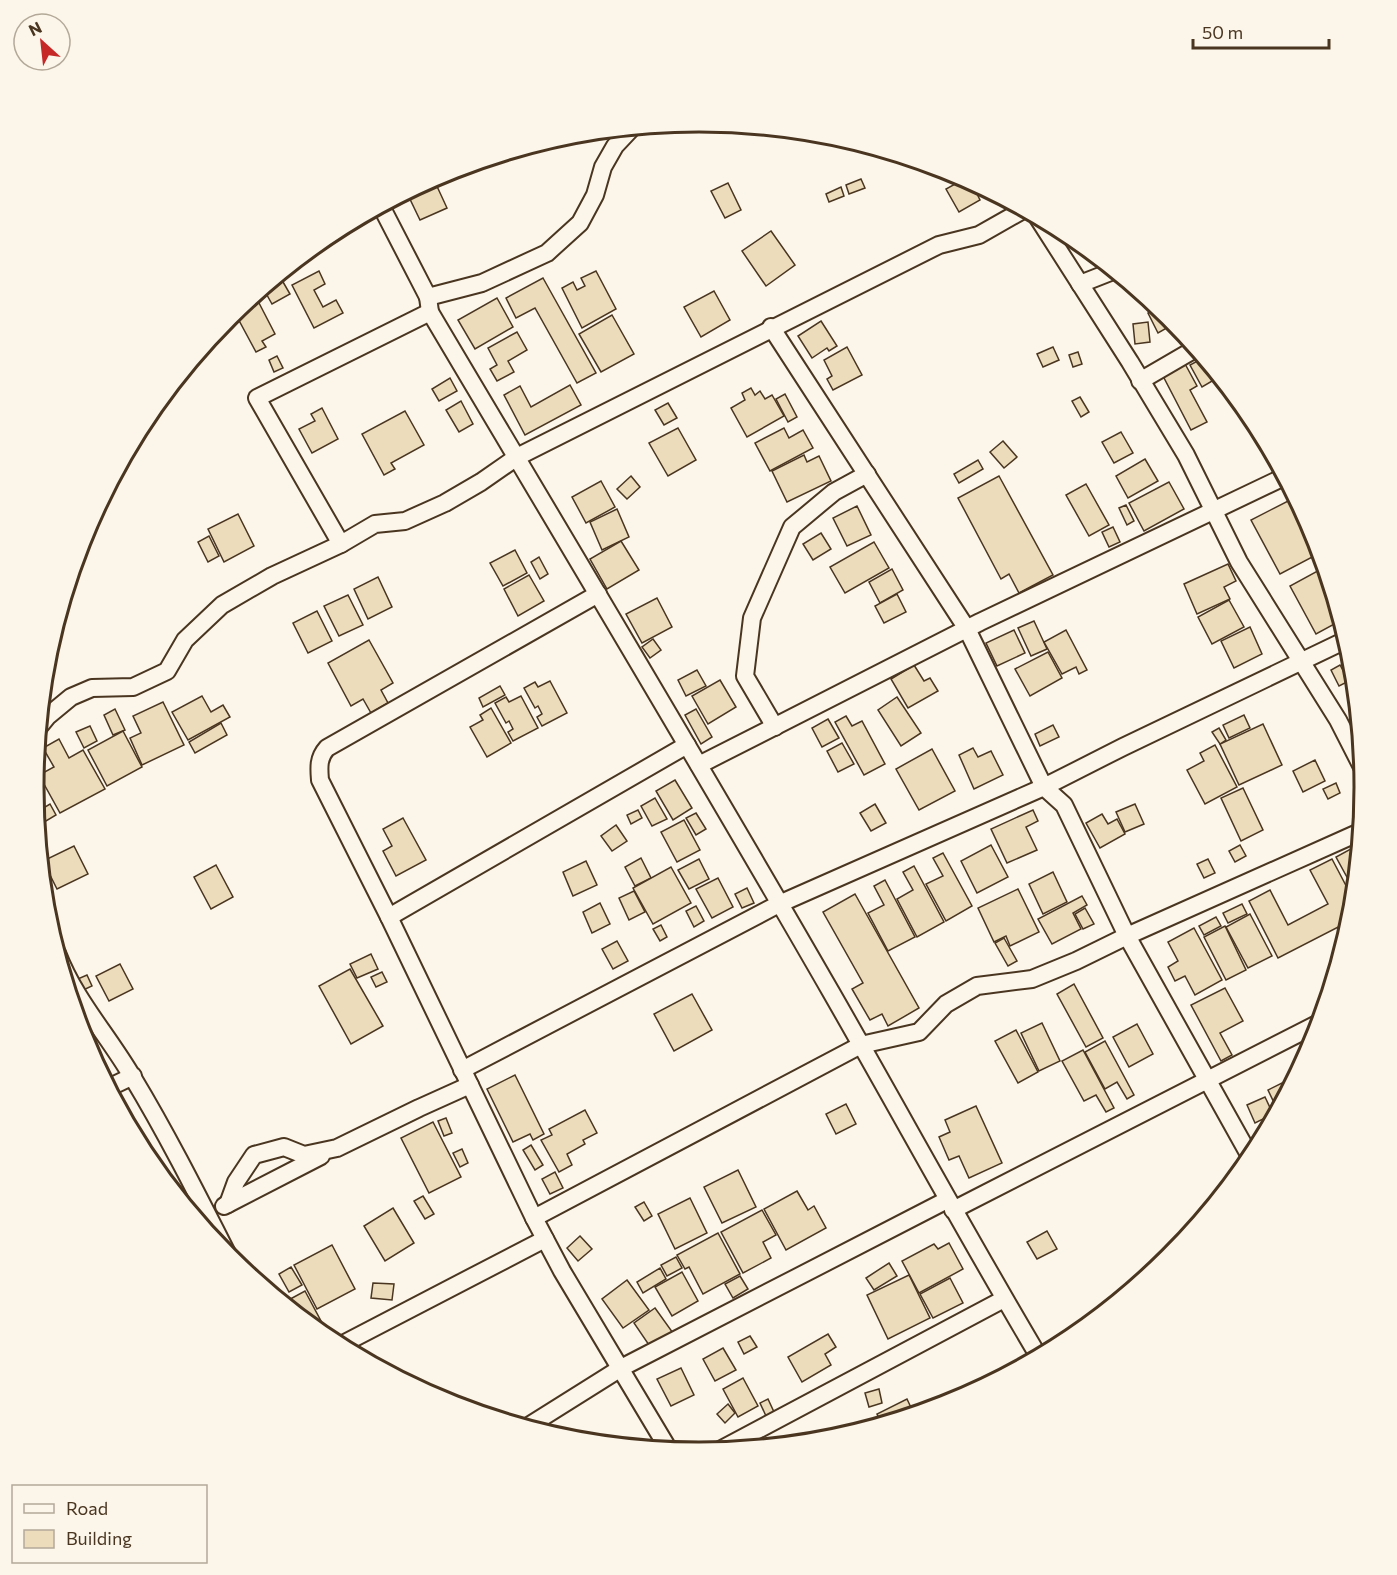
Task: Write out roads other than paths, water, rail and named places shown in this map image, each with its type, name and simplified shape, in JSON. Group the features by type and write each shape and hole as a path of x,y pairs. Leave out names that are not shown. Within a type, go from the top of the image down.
{"street":[{"path":"341,544 256,398 429,304 547,254 580,223 595,195 603,167 615,146 623,137"},
{"path":"384,213 429,304 516,457 780,904 1035,1350"},
{"path":"48,712 71,697 92,688 133,687 167,671 185,640 222,605 272,576 341,544 375,525 405,521 445,503 481,482 516,457 771,327 939,245 979,235 1015,214"},
{"path":"1052,237 1186,455 1239,562 1338,720 1352,748"},
{"path":"1080,284 1105,274"},
{"path":"771,327 967,628 1044,787 1064,805 1127,936 1245,1148"},
{"path":"1140,381 1188,353"},
{"path":"775,727 745,676 752,618 792,527 834,492 867,474"},
{"path":"699,765 967,628 1277,480"},
{"path":"598,594 327,748 322,753 319,765 320,780 389,917 534,1218 664,1441"},
{"path":"462,1070 780,904 1044,787 1337,644"},
{"path":"389,917 687,745"},
{"path":"534,1218 861,1045 918,1032 946,1004 977,986 1032,979 1351,836"},
{"path":"77,994 87,1012 133,1076 214,1228"},
{"path":"536,1422 621,1368 1307,1029"},
{"path":"115,1085 133,1076"},
{"path":"208,1216 337,1148 470,1085"},
{"path":"228,1204 236,1182 254,1155 284,1147 304,1155 337,1148"},
{"path":"349,1341 545,1239"},
{"path":"737,1441 1004,1299"}]}
